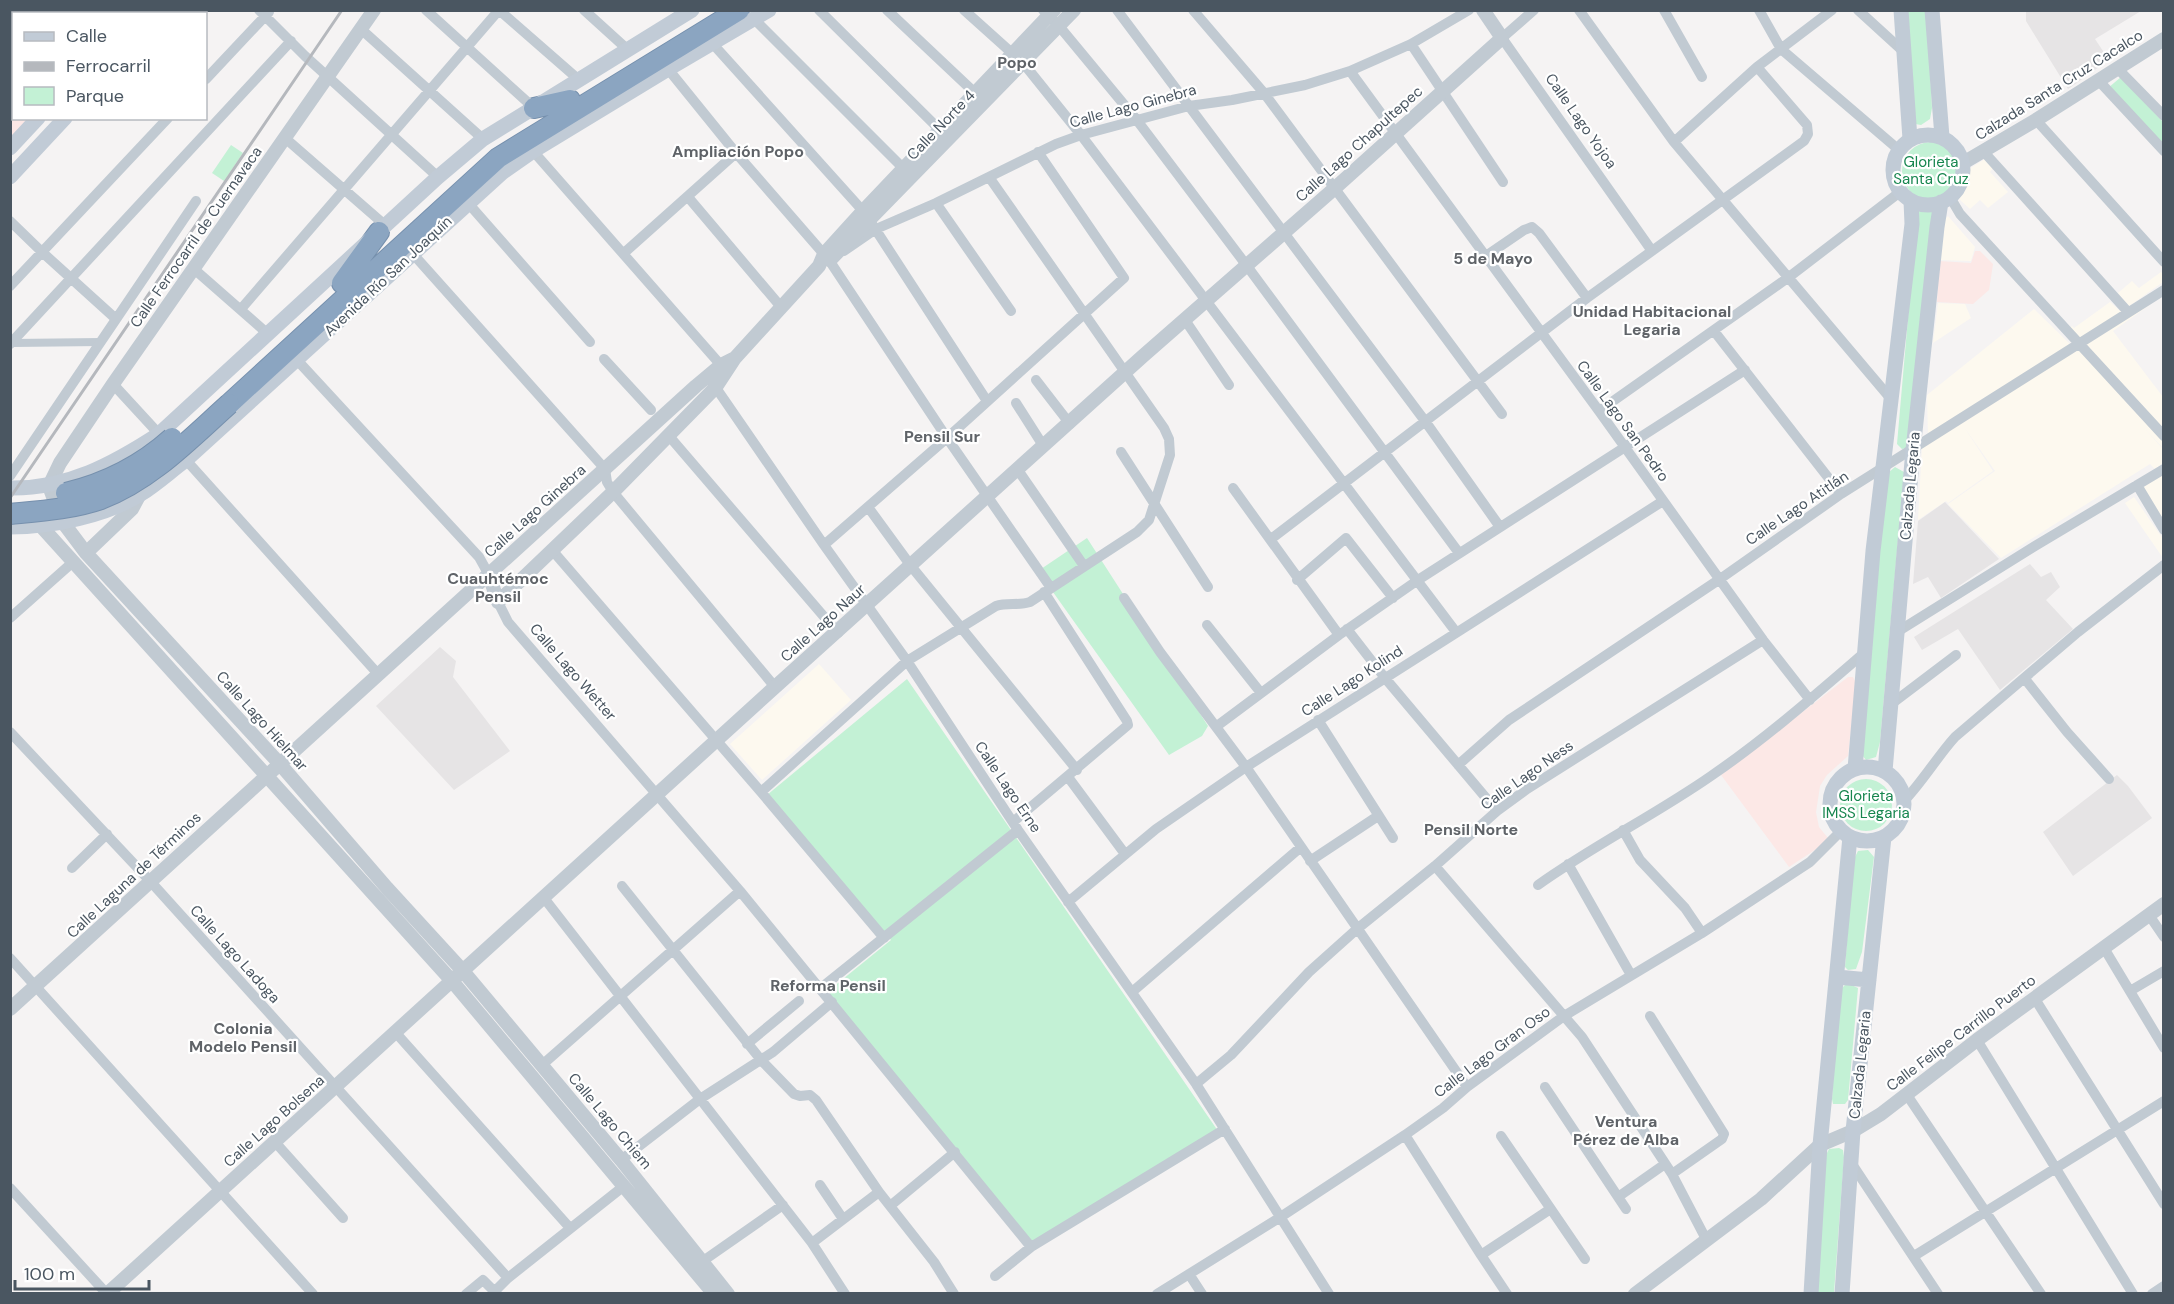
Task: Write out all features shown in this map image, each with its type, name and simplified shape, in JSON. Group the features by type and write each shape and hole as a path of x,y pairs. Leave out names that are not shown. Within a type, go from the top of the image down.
{"highway":[{"name":"Avenida Río San Joaquín","path":"11,525 100,499 136,481 177,451 225,399 344,289 469,166 490,150 716,10"},
{"name":"Avenida Río San Joaquín","path":"344,289 498,158 746,14"},
{"path":"534,108 570,100"},
{"path":"539,148 591,102"},
{"path":"344,289 383,229"},
{"path":"344,289 406,260"},
{"name":"Avenida Río San Joaquín","path":"10,502 57,496 96,486 129,468 168,442 225,399"}],"main road":[{"path":"10,488 49,486 87,474 119,460 159,434 438,177 483,139 692,10"},
{"name":"Avenida Río San Joaquín","path":"11,525 40,525 62,521 111,509 140,494 186,460 503,172 712,43 746,14 769,10"},
{"path":"1901,10 1904,52 1904,145"},
{"path":"1932,10 1942,137"},
{"path":"10,148 36,120"},
{"path":"10,177 63,120"},
{"path":"1926,134 1942,137 1969,156 1961,182 1946,200 1926,205 1906,197 1894,182 1892,171 1894,160 1904,145 1926,134"},
{"name":"Calzada Legaria","path":"1854,769 1882,468 1912,224 1906,197"},
{"name":"Calzada Legaria","path":"1885,771 1913,450 1937,227 1946,200"},
{"path":"119,460 140,494"},
{"path":"1811,1293 1820,1144 1837,977 1845,834 1830,812 1830,801 1832,791 1845,774 1854,769 1870,767 1885,771 1898,784 1904,801 1899,822 1884,837 1871,841 1845,834"},
{"name":"Calzada Legaria","path":"1842,1293 1853,1131 1884,837"},
{"path":"1837,977 1869,980"}],"street":[{"name":"Calle Ferrocarril de Cuernavaca","path":"49,486 60,464 114,384 375,10"},
{"path":"426,10 534,108"},
{"path":"241,309 499,10 578,79"},
{"path":"584,10 627,49"},
{"path":"819,10 940,130"},
{"path":"887,10 975,93"},
{"path":"964,10 1018,59 1081,135 1456,632"},
{"name":"Calle Norte 4","path":"870,220 904,169 975,93 1059,26 1074,10"},
{"path":"1117,10 1425,421 1500,527"},
{"path":"1193,10 1264,93 1502,414"},
{"name":"Calle Lago Ginebra","path":"870,220 936,203 1038,152 1081,135 1189,106 1233,100 1305,85 1350,71 1411,44 1469,10"},
{"name":"Calle Lago Yojoa","path":"1484,10 1652,251"},
{"name":"Calle Lago Chapultepec","path":"1206,301 1534,10"},
{"path":"1579,10 1674,142 1891,399"},
{"path":"1664,10 1702,76"},
{"path":"1759,10 1781,49 1904,145"},
{"path":"1674,142 1757,67 1832,10"},
{"path":"1858,10 1904,52"},
{"path":"207,79 265,12 291,41 438,177"},
{"path":"1049,12 1136,119 1459,553"},
{"name":"Calle Norte 4","path":"824,260 870,220 1018,59 1049,12"},
{"path":"746,14 904,169"},
{"path":"362,30 483,139"},
{"name":"Calzada Santa Cruz Cacalco","path":"1969,156 2036,120 2163,39"},
{"path":"11,343 291,41"},
{"path":"712,43 870,220 987,401"},
{"path":"1411,44 1503,182"},
{"path":"1271,539 1587,298 1804,141 1808,134 1807,125 1757,67"},
{"path":"2117,68 2163,116"},
{"path":"668,69 824,260 988,496 1048,590 1128,725 1072,773 1016,826 821,988"},
{"name":"Calle Lago San Pedro","path":"1350,71 1763,640 1810,700"},
{"path":"2098,80 2163,151"},
{"path":"10,286 166,120"},
{"path":"2036,120 2163,262"},
{"path":"285,138 383,229"},
{"path":"498,602 613,492 716,387 723,368 624,253 539,148"},
{"path":"824,545 947,438 1124,278 1038,152"},
{"path":"624,253 736,153"},
{"path":"1969,156 2128,312"},
{"path":"761,792 907,660 996,606 1024,604 1048,590 1144,526 1155,505 1171,447 1164,428 989,177"},
{"path":"688,197 781,307"},
{"path":"1599,411 1906,197"},
{"path":"1946,200 2163,436"},
{"name":"Calle Ferrocarril de Cuernavaca","path":"10,476 196,201"},
{"path":"468,203 590,342"},
{"path":"936,203 1011,311"},
{"path":"10,221 116,319"},
{"path":"1486,256 1532,227 1539,233 1587,298"},
{"path":"406,260 605,469 607,482 613,492 775,687"},
{"name":"Calle Lago Ginebra","path":"279,763 708,376 735,358 824,260"},
{"path":"195,269 268,334"},
{"name":"Calle Lago Atitlán","path":"1458,765 1509,720 1720,579 1841,494 2163,290"},
{"name":"Calle Lago Naur","path":"458,976 775,687 838,633 1206,301"},
{"path":"1185,320 1229,385"},
{"path":"1714,331 1841,494"},
{"path":"11,343 101,342"},
{"path":"604,359 651,410"},
{"name":"Calle Lago Wetter","path":"297,360 478,557 489,575 508,622 740,891 956,1152 1031,1247"},
{"path":"1217,726 1343,632 1418,580 1745,370"},
{"name":"Calle Lago Erne","path":"708,376 824,545 907,660 1016,826 1196,1084 1279,1218 1329,1293"},
{"path":"1036,380 1070,424"},
{"path":"114,384 159,434"},
{"path":"1016,404 1044,447"},
{"path":"669,435 838,633"},
{"path":"1121,452 1208,587"},
{"path":"186,460 378,674"},
{"path":"1897,632 2163,469"},
{"path":"1018,470 1084,566"},
{"path":"2137,484 2163,530"},
{"name":"Calle Lago Hielmar","path":"49,486 62,521 86,553 279,763 387,888 458,976"},
{"path":"1233,488 1271,539 1297,580 1385,678 1497,811"},
{"path":"86,553 132,509 140,494"},
{"name":"Calle Lago Kolind","path":"1068,902 1156,829 1246,767 1662,501"},
{"path":"868,507 1072,773 1125,854"},
{"path":"40,525 267,774 458,976"},
{"path":"1297,580 1346,538 1393,598"},
{"path":"552,550 884,938"},
{"path":"10,618 73,562"},
{"path":"1904,801 1955,736 2163,565"},
{"path":"1124,598 1160,652 1246,767 1467,1087"},
{"path":"1207,625 1261,693"},
{"name":"Calle Lago Ness","path":"1196,1084 1231,1054 1310,972 1357,929 1435,866 1497,811 1527,789 1763,640"},
{"path":"1538,885 1568,864 1710,777 1762,739 1864,653"},
{"path":"1890,705 1956,655"},
{"path":"2025,679 2067,732 2109,779"},
{"path":"1318,720 1393,838"},
{"name":"Calle Lago Ladoga","path":"10,732 151,882 508,1278"},
{"name":"Calle Laguna de Términos","path":"10,1009 279,763"},
{"path":"1310,861 1378,816"},
{"path":"1623,830 1640,860 1685,908 1702,933"},
{"path":"72,868 106,834"},
{"name":"Calle Lago Gran Oso","path":"1157,1293 1279,1218 1405,1135 1564,1016 1702,933 1810,862 1845,834"},
{"path":"1132,992 1301,847"},
{"path":"1568,864 1631,975"},
{"path":"1435,866 1582,1037 1672,1174 1707,1241"},
{"path":"622,886 761,1060 794,1094 810,1095 816,1100 879,1192 934,1262 954,1293"},
{"path":"542,1065 740,891"},
{"path":"544,898 812,1243 845,1293"},
{"name":"Calle Felipe Carrillo Puerto","path":"1635,1293 1761,1199 1820,1144 1865,1125 2163,904"},
{"path":"2149,915 2163,937"},
{"path":"2104,948 2163,1048"},
{"path":"10,958 313,1293"},
{"path":"2130,991 2163,971"},
{"name":"Calle Lago Bolsena","path":"107,1293 458,976"},
{"name":"Calle Lago Chiem","path":"458,976 542,1065 728,1293"},
{"name":"Calle Lago Chiem","path":"458,976 624,1186 714,1293"},
{"path":"2034,999 2163,1204"},
{"path":"747,1044 799,1001"},
{"path":"621,1160 700,1099 798,1033 832,1002"},
{"path":"1650,1016 1724,1134 1722,1139 1672,1174"},
{"path":"396,1033 570,1228"},
{"path":"1977,1040 2133,1293"},
{"path":"1545,1087 1626,1209"},
{"path":"1907,1095 2041,1293"},
{"path":"1914,1256 2163,1101"},
{"path":"995,1275 1031,1247 1224,1129"},
{"path":"1405,1135 1507,1293"},
{"path":"1501,1136 1549,1210 1585,1259"},
{"path":"275,1142 343,1218"},
{"path":"890,1206 956,1152"},
{"path":"1618,1197 1665,1164"},
{"path":"1852,1164 1938,1293"},
{"path":"820,1185 843,1219"},
{"path":"466,1293 483,1280 496,1292 508,1278 624,1186"},
{"path":"10,1188 107,1293"},
{"path":"812,1243 879,1192"},
{"path":"703,1262 783,1205"},
{"path":"1481,1256 1549,1210"},
{"path":"1189,1274 1202,1293"},
{"path":"2152,1293 2163,1287"}],"shaded area":[{"path":"2026,10 2141,11 2095,39 2109,60 2068,89 2026,21"},
{"path":"11,11 127,11 12,12 12,120 27,120 11,138"},
{"path":"1985,159 1993,168 1990,172 2008,192 1988,208 1980,200 1970,209 1959,199 1966,188 1969,169"},
{"path":"1948,216 1975,247 1971,261 1939,260 1944,220"},
{"path":"1975,251 1980,251 1993,264 1989,290 1973,304 1937,302 1939,261 1971,263"},
{"path":"2161,272 2163,282 2129,306 2118,293 2132,281 2139,288"},
{"path":"2110,302 2121,312 2079,339 2069,329 2072,326 2074,328"},
{"path":"1938,303 1965,304 1971,318 1933,343"},
{"path":"2151,304 2113,331 2163,397 2163,432 2084,344"},
{"path":"2034,309 2071,345 1928,437 1927,395"},
{"path":"2078,345 2163,438 2163,448 2144,428 2163,449 2163,463 2155,469 2150,464 2001,558 1948,504 1995,471 1964,427 1993,471 1948,503 1946,501 1918,520 1922,446"},
{"path":"2163,472 2163,524 2140,487"},
{"path":"2134,497 2163,539 2163,558 2125,503"},
{"path":"1945,502 1999,559 1941,598 1928,577 1913,584 1918,521"},
{"path":"2030,564 2041,577 2051,572 2060,587 2046,600 2073,629 2000,690 1958,629 1922,650 1914,637"},
{"path":"440,647 456,661 453,677 510,751 454,790 376,706"},
{"path":"819,664 851,700 762,780 730,744"},
{"path":"1848,677 1853,677 1856,683 1848,756 1827,775 1820,786 1816,812 1819,827 1828,838 1827,842 1789,867 1721,775"},
{"path":"2117,775 2152,818 2073,876 2043,832"}],"green space":[{"path":"1905,11 1927,11 1932,108 1930,119 1921,125 1915,124"},
{"path":"2121,77 2163,122 2163,146 2108,88"},
{"name":"Glorieta Santa Cruz","path":"1925,142 1937,142 1952,150 1960,165 1960,177 1952,192 1937,200 1925,200 1910,192 1902,177 1902,165 1910,150"},
{"path":"231,145 243,153 224,181 212,173"},
{"path":"1917,206 1937,208 1906,448 1902,449 1897,444"},
{"path":"1895,467 1904,472 1880,742 1876,757 1866,760 1862,755 1879,546 1888,473"},
{"path":"1087,538 1208,726 1202,736 1169,755 1038,571"},
{"path":"907,679 1218,1131 1033,1244 827,992 891,940 767,795"},
{"name":"Glorieta IMSS Legaria","path":"1861,779 1871,779 1885,786 1892,805 1885,824 1871,831 1861,831 1851,827 1844,820 1840,810 1840,800 1844,790 1851,783"},
{"path":"1868,850 1874,857 1862,952 1856,969 1848,970 1845,967 1853,861 1858,851"},
{"path":"1847,983 1858,988 1848,1100 1845,1104 1833,1104 1839,991"},
{"path":"1829,1149 1843,1150 1844,1157 1834,1293 1817,1294 1826,1155"}],"railway":[{"path":"10,498 342,10"}],"district":[{"name":"Popo","path":"1017,62"},
{"name":"Ampliación Popo","path":"738,151"},
{"name":"5 de Mayo","path":"1493,258"},
{"name":"Unidad Habitacional Legaria","path":"1652,320"},
{"name":"Pensil Sur","path":"942,436"},
{"name":"Cuauhtémoc Pensil","path":"498,587"},
{"name":"Pensil Norte","path":"1471,829"},
{"name":"Reforma Pensil","path":"828,985"},
{"name":"Colonia Modelo Pensil","path":"243,1037"},
{"name":"Ventura Pérez de Alba","path":"1626,1130"}]}
